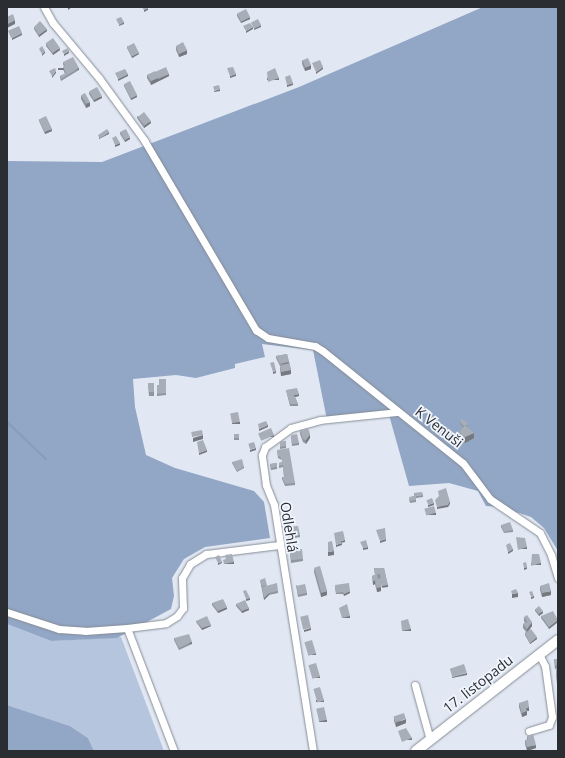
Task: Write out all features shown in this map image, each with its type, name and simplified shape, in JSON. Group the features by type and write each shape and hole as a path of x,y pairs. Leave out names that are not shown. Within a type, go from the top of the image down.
{"main road":[{"name":"17. listopadu","path":"416,751 558,640"}],"street":[{"name":"K Venuši","path":"44,7 53,23 99,78 144,140 256,330 268,338 315,346 464,463 490,500 540,533 551,555 558,578"},
{"name":"Odlehlá","path":"314,751 279,545 274,505 266,485 262,455 266,447 291,428 320,420 398,412"},
{"path":"7,612 59,629 85,631 166,623 177,616 183,608 182,578 190,564 206,554 279,545"},
{"path":"127,628 174,751"},
{"path":"529,731 549,725 552,717 545,666 539,654"},
{"path":"415,685 430,740"}],"shaded area":[{"path":"483,7 558,7 558,551 544,528 531,517 501,507 486,506 478,491 449,483 409,486 389,415 327,420 313,350 262,344 265,357 235,364 235,368 196,378 176,375 133,379 135,407 146,455 175,468 254,491 264,502 270,538 205,547 184,559 172,578 174,596 171,609 117,638 51,641 7,624 7,161 102,162 299,87"},
{"path":"7,624 51,641 121,637 164,751 94,751 88,738 70,726 7,705"},
{"path":"7,705 70,726 88,738 94,751 7,751"}],"building":[{"path":"142,7 148,7 148,8 144,10"},
{"path":"246,9 250,17 241,22 237,14"},
{"path":"13,14 15,20 7,24 7,17"},
{"path":"121,17 124,22 119,25 116,19"},
{"path":"258,19 261,25 254,29 251,23"},
{"path":"40,21 47,29 39,35 34,27"},
{"path":"250,23 253,27 246,31 243,26"},
{"path":"19,26 22,33 11,38 8,31"},
{"path":"53,38 60,48 53,53 46,43"},
{"path":"183,42 187,50 179,54 176,46"},
{"path":"134,43 139,53 132,56 127,47"},
{"path":"42,46 45,51 42,54 39,49"},
{"path":"68,48 69,51 64,54 62,51"},
{"path":"73,57 79,68 61,79 60,76 66,73 63,67 65,66 63,62"},
{"path":"308,58 311,65 306,68 302,60"},
{"path":"320,60 323,67 316,72 312,63"},
{"path":"166,67 169,74 158,79 155,72"},
{"path":"233,67 236,74 230,76 227,68"},
{"path":"55,68 56,71 52,76 49,71"},
{"path":"275,68 279,78 268,82 267,72"},
{"path":"125,69 128,74 118,79 115,73"},
{"path":"155,71 158,78 151,81 147,75"},
{"path":"290,75 293,83 287,85 285,77"},
{"path":"130,81 137,95 131,98 124,84"},
{"path":"219,85 220,89 214,90 213,86"},
{"path":"97,87 102,96 94,100 89,91"},
{"path":"85,93 90,102 86,104 82,95"},
{"path":"144,112 151,121 144,126 138,117"},
{"path":"46,116 52,129 45,132 39,119"},
{"path":"107,129 109,132 100,138 98,135"},
{"path":"126,129 130,137 125,140 120,132"},
{"path":"116,136 120,143 115,145 112,138"},
{"path":"287,354 289,362 280,364 276,356"},
{"path":"274,362 276,371 273,372 270,363"},
{"path":"289,363 291,370 281,372 280,366"},
{"path":"159,379 166,379 166,393 157,394"},
{"path":"148,383 154,383 154,392 149,392"},
{"path":"297,388 299,394 294,395 298,404 290,404 286,390"},
{"path":"238,412 240,422 232,423 230,414"},
{"path":"462,419 468,423 466,426 460,422"},
{"path":"266,421 268,425 259,429 258,424"},
{"path":"465,425 474,433 465,437 459,432"},
{"path":"271,428 274,435 261,441 258,433"},
{"path":"308,428 310,434 306,440 303,439 300,430"},
{"path":"202,430 203,435 192,437 191,432"},
{"path":"234,434 239,434 239,438 234,438"},
{"path":"297,434 299,443 292,444 291,435"},
{"path":"203,440 207,450 199,453 197,442"},
{"path":"286,441 286,446 280,447 280,442"},
{"path":"254,442 256,448 250,450 248,444"},
{"path":"289,448 295,483 285,484 282,477 284,477 283,465 279,466 279,463 282,462 282,458 278,456 277,450"},
{"path":"242,459 244,467 237,471 232,462"},
{"path":"277,463 277,467 271,468 270,464"},
{"path":"446,488 450,502 448,505 437,507 435,500 439,496 438,491"},
{"path":"422,492 423,495 416,496 416,500 410,501 409,497 414,496 414,493"},
{"path":"432,498 434,503 428,505 426,500"},
{"path":"434,506 436,513 426,515 424,509"},
{"path":"510,522 513,530 504,532 501,525"},
{"path":"298,526 300,535 288,537 287,527"},
{"path":"385,528 386,539 380,541 376,530"},
{"path":"343,531 345,540 336,545 334,533"},
{"path":"516,537 525,538 527,547 518,550"},
{"path":"366,540 368,547 363,548 360,542"},
{"path":"332,541 334,551 328,552 328,542"},
{"path":"510,543 513,549 508,552 506,545"},
{"path":"302,549 303,559 291,560 290,550"},
{"path":"232,554 234,562 224,564 223,560 226,559 225,555"},
{"path":"532,554 539,554 541,563 531,566"},
{"path":"219,555 222,562 218,563 215,557"},
{"path":"526,562 527,567 524,568 523,563"},
{"path":"320,566 327,591 321,593 314,568"},
{"path":"374,568 384,568 388,585 382,586 380,574 375,575"},
{"path":"377,574 378,579 381,578 381,587 377,588 375,581 378,580 373,581 372,576"},
{"path":"265,578 267,585 262,586 260,580"},
{"path":"277,583 278,591 269,593 264,598 262,587"},
{"path":"349,583 350,591 344,594 343,592 336,593 335,585"},
{"path":"549,583 551,591 542,593 540,586"},
{"path":"305,584 307,593 298,595 296,586"},
{"path":"516,589 518,593 512,594 511,591"},
{"path":"246,590 250,598 246,599 243,591"},
{"path":"532,591 534,596 531,597 529,592"},
{"path":"223,599 227,607 218,611 212,603"},
{"path":"245,600 249,608 242,611 236,604"},
{"path":"347,604 350,616 342,618 339,608"},
{"path":"539,606 543,611 539,614 535,609"},
{"path":"553,611 558,620 549,627 541,616"},
{"path":"308,615 311,628 303,629 300,617"},
{"path":"527,615 532,622 527,629 523,624 527,622 524,617"},
{"path":"207,616 211,625 202,628 196,621"},
{"path":"408,619 411,629 402,631 401,621"},
{"path":"531,629 537,637 530,643 525,633"},
{"path":"189,634 192,642 179,648 174,638"},
{"path":"312,640 316,653 308,656 304,642"},
{"path":"554,659 558,659 558,665 555,665"},
{"path":"316,663 320,676 312,679 308,665"},
{"path":"464,664 467,673 453,677 450,669"},
{"path":"556,668 558,668 558,680 557,680"},
{"path":"320,687 324,700 317,702 313,689"},
{"path":"528,700 529,707 526,708 527,711 522,713 519,703"},
{"path":"324,707 327,720 319,721 316,709"},
{"path":"404,713 406,719 395,722 394,716"},
{"path":"406,728 412,738 402,742 398,731"},
{"path":"533,734 536,745 527,747 525,740 528,739 527,736"}],"waterway":[{"path":"7,422 46,459"}]}
